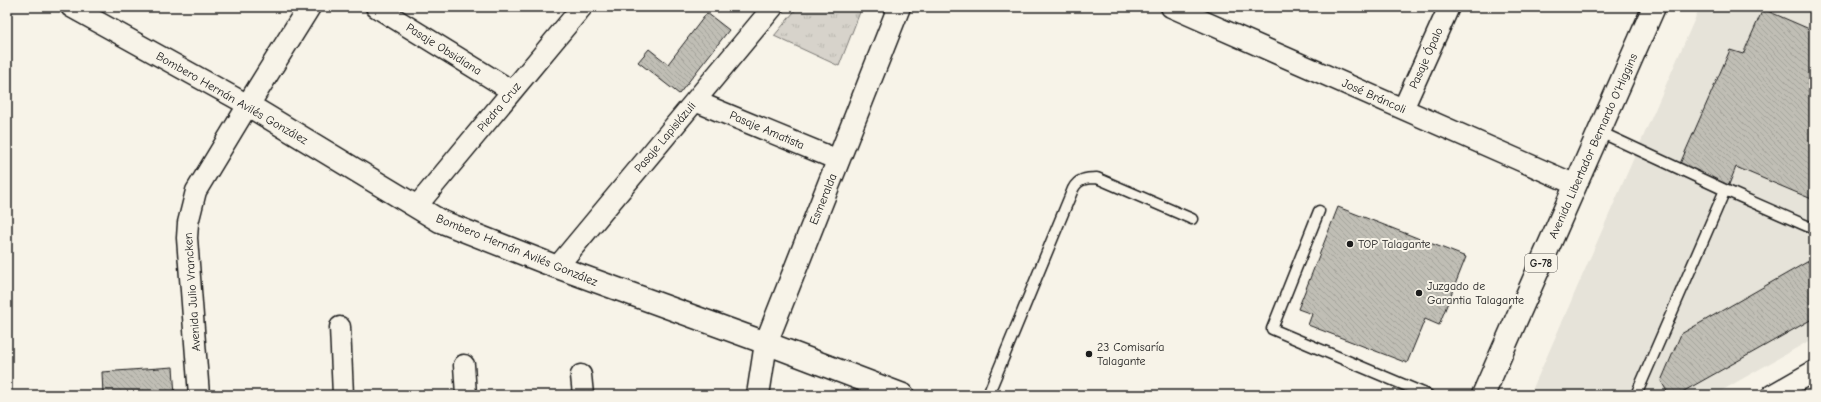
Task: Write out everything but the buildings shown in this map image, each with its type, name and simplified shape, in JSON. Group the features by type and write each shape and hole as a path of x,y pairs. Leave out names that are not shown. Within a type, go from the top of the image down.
{"street":[{"name":"Bombero Hernán Avilés González","path":"71,7 94,12 416,207 447,224 558,267 903,395"},
{"name":"Avenida Julio Vrancken","path":"199,395 187,238 188,223 196,191 310,7"},
{"name":"Pasaje Obsidiana","path":"376,7 512,91"},
{"name":"Piedra Cruz","path":"416,207 582,7"},
{"name":"Pasaje Lapislázuli","path":"558,267 773,7"},
{"name":"Esmeralda","path":"758,395 766,343 899,7"},
{"name":"José Bráncoli","path":"1171,7 1576,185"},
{"name":"Pasaje Ópalo","path":"1404,109 1449,7"},
{"name":"Avenida Libertador Bernardo O'Higgins","path":"1483,395 1654,7"},
{"name":"Pasaje Amatista","path":"696,101 838,160"},
{"path":"340,327 343,395"},
{"path":"464,365 466,395"},
{"path":"1772,395 1814,371"},
{"path":"581,375 583,395"}],"lane":[{"path":"1600,132 1725,190 1814,229"},
{"path":"988,395 1073,189 1079,181 1084,178 1097,178 1192,219"},
{"path":"1636,395 1725,190"},
{"path":"1319,211 1272,329 1428,395"}],"shaded area":[{"path":"1700,7 1814,7 1814,338 1714,395 1530,395"},
{"path":"1814,386 1814,395 1798,395"}],"green space":[{"path":"798,7 862,7 839,66 774,36"}],"place":[{"name":"TOP Talagante","path":"1350,244"},
{"name":"Juzgado de Garantia Talagante","path":"1419,293"},
{"name":"23 Comisaría Talagante","path":"1089,354"}]}
